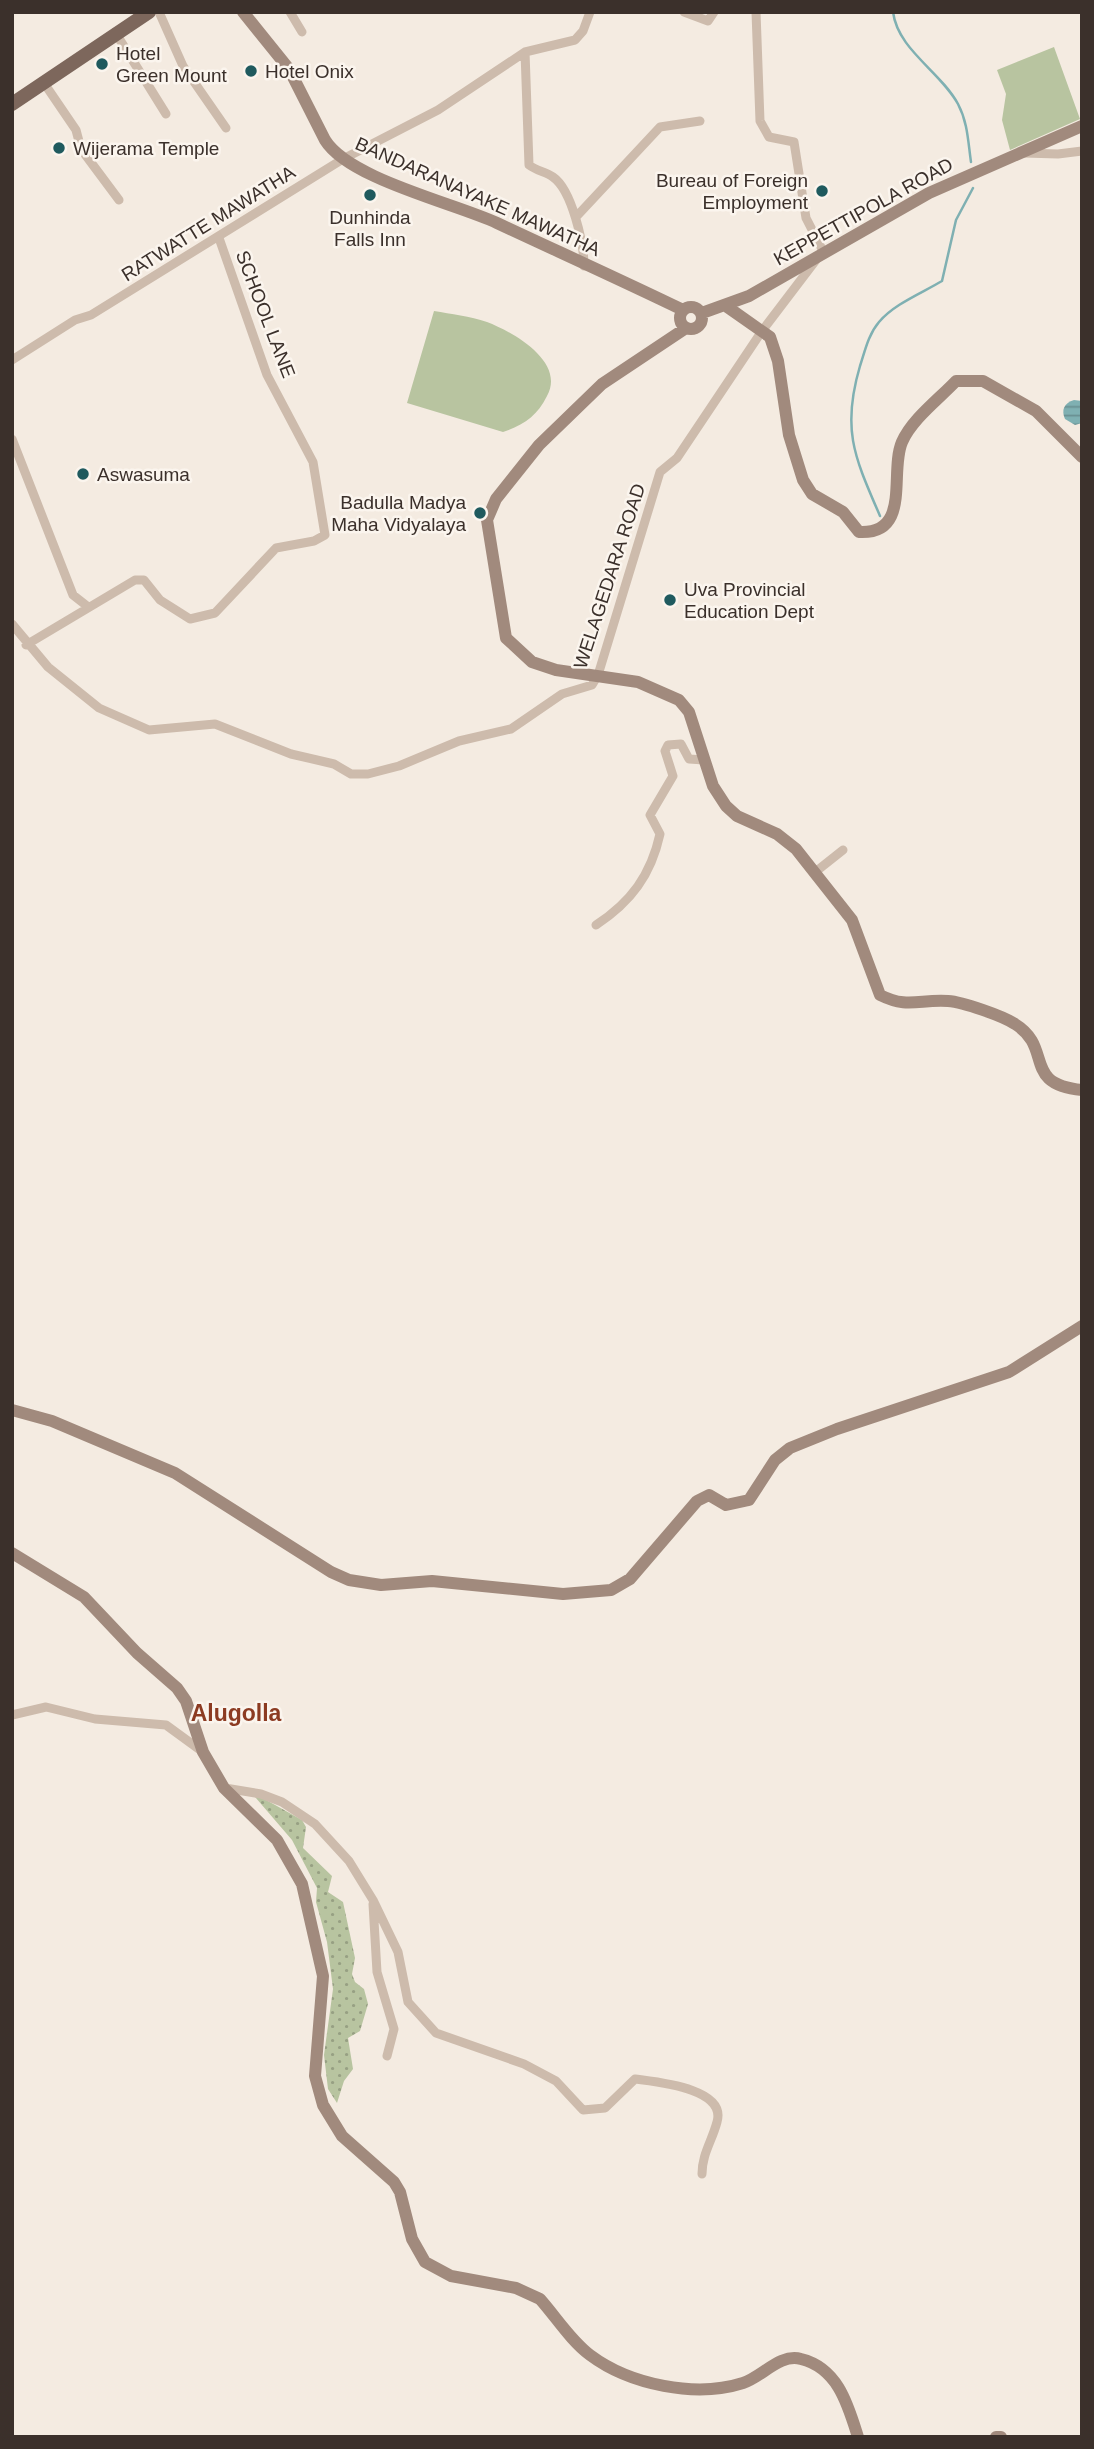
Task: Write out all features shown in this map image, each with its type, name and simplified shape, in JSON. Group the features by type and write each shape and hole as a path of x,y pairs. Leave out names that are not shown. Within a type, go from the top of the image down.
{"main road":[{"path":"12,104 149,12"},
{"name":"BANDARANAYAKE MAWATHA","path":"243,12 289,69 325,140 343,159 366,172 495,222 584,266 611,275 683,310"},
{"name":"KEPPETTIPOLA ROAD","path":"702,313 726,306 929,193 1082,126"},
{"path":"686,328 680,321 683,310 693,306 702,313 702,321 697,327 686,328 594,391 518,470 496,499 487,520 506,638 533,663 556,670 638,682 679,700 688,712 713,786 726,806 737,816 777,834 796,849 852,920 880,995 898,1004 950,1001 1012,1022 1025,1031 1036,1046 1043,1073 1051,1083 1082,1090"},
{"path":"726,306 739,318 770,337 778,361 789,435 803,480 812,494 843,512 859,532 873,533 887,523 894,510 901,444 907,433 956,382 983,381 1002,395 1035,411 1082,457"},
{"path":"12,1410 52,1421 175,1474 349,1580 381,1585 432,1581 563,1594 611,1590 630,1580 697,1501 709,1495 726,1505 749,1500 775,1460 790,1448 836,1429 1010,1372 1078,1329"},
{"path":"12,1553 84,1597 137,1653 177,1688 186,1701 203,1752 224,1787 276,1840 302,1884 323,1976 315,2076 323,2105 342,2136 394,2182 400,2192 412,2239 425,2262 451,2276 531,2293 588,2354 639,2379 697,2391 744,2383 786,2359 801,2359 823,2370 836,2382 845,2396 858,2437"}],"street":[{"path":"159,12 183,66 226,128"},
{"path":"290,12 302,32"},
{"path":"584,266 584,245 576,217 555,178 528,165 525,52 575,40 583,31 590,12"},
{"path":"684,12 708,22 714,12"},
{"path":"756,12 760,121 769,137 794,142 806,218 820,256"},
{"path":"116,32 166,114"},
{"name":"RATWATTE MAWATHA","path":"12,360 75,320 91,315 219,238 343,159 438,110 525,52"},
{"path":"44,83 76,130 81,149 119,200"},
{"path":"576,217 660,127 700,121"},
{"path":"1018,152 1058,154 1082,151"},
{"name":"SCHOOL LANE","path":"26,645 87,606 135,580 144,580 176,613 190,619 215,613 231,600 276,548 314,541 325,535 313,462 267,375 219,238"},
{"name":"WELAGEDARA ROAD","path":"12,624 26,645 99,708 149,730 215,724 291,754 334,764 351,774 368,774 399,766 459,741 511,729 562,694 592,685 598,675 660,472 677,458 762,331 820,256"},
{"path":"12,439 73,595 87,606"},
{"path":"596,925 621,909 653,864 660,834 650,815 673,776 665,751 668,745 681,744 689,759 704,760"},
{"path":"814,873 843,850"},
{"path":"12,1715 46,1707 95,1719 166,1725 203,1752"},
{"path":"224,1787 261,1794 282,1802 315,1824 349,1861 373,1899 398,1952 408,2002 436,2033 524,2064 556,2081 583,2110 604,2108 635,2080 668,2083 702,2094 714,2104 719,2119 702,2159 702,2174"},
{"path":"373,1899 377,1972 394,2029 387,2056"}],"green space":[{"path":"1054,47 1080,119 1010,150 1002,120 1006,94 997,70"},
{"path":"434,311 487,322 522,341 543,360 551,383 543,403 524,423 503,432 407,403"},
{"path":"250,1791 302,1820 306,1827 303,1848 332,1876 328,1892 343,1902 355,1958 352,1974 355,1982 364,1989 368,2004 360,2031 348,2038 353,2069 344,2081 337,2103 328,2089 324,2055 333,1989 327,1942 316,1902 317,1888 292,1840"}],"water":[{"path":"1074,400 1082,401 1082,423 1075,425 1065,419 1063,413 1064,407"}],"waterway":[{"path":"893,12 896,26 903,38 958,104 966,125 971,162"},
{"path":"880,516 858,460 851,426 854,388 860,366 867,343 879,322 900,304 942,281 956,220 973,188"}],"place":[{"name":"Hotel Green Mount","path":"102,64"},
{"name":"Hotel Onix","path":"251,71"},
{"name":"Wijerama Temple","path":"59,148"},
{"name":"Bureau of Foreign Employment","path":"822,191"},
{"name":"Dunhinda Falls Inn","path":"370,195"},
{"name":"Aswasuma","path":"83,474"},
{"name":"Badulla Madya Maha Vidyalaya","path":"480,513"},
{"name":"Uva Provincial Education Dept","path":"670,600"}],"district":[{"name":"Alugolla","path":"236,1713"}]}
